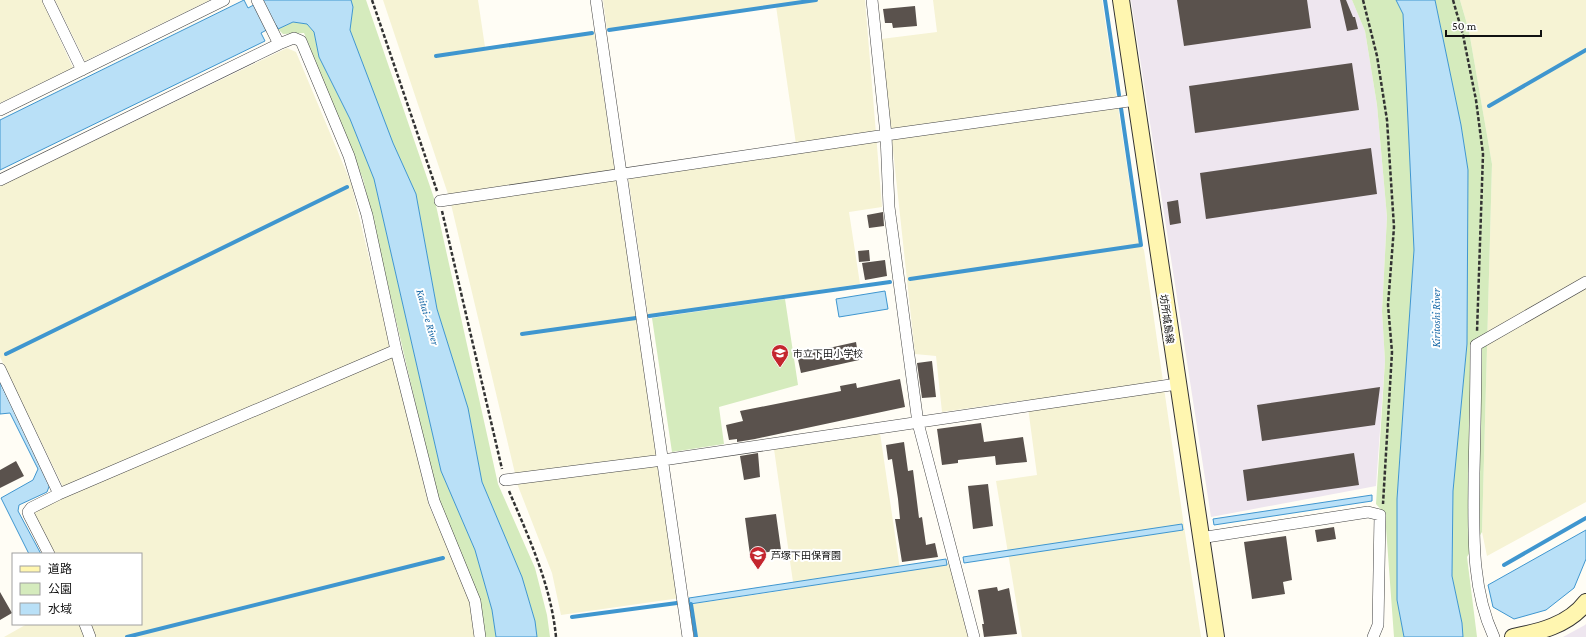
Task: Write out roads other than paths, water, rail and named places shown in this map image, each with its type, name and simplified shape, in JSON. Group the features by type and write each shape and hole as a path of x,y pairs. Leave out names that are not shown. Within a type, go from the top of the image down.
{"main road":[{"name":"坊所城島線","path":"1121,0 1177,384 1216,637"},
{"path":"1512,637 1534,633 1558,625 1586,602"}],"street":[{"path":"48,0 82,70"},
{"path":"0,110 224,0"},
{"path":"257,0 277,41"},
{"path":"596,0 688,637"},
{"path":"872,0 886,135 889,208 918,423 974,637"},
{"path":"0,180 277,41 294,38 301,41 349,156 367,215 396,350 434,501 475,601 480,637"},
{"path":"440,201 886,135 1136,100"},
{"path":"1494,637 1484,617 1477,579 1473,540 1476,345 1586,282"},
{"path":"48,553 28,512 31,508 59,494 396,350"},
{"path":"0,369 59,494"},
{"path":"505,480 663,460 1177,384"},
{"path":"1200,538 1368,512 1380,515 1378,625 1373,637"},
{"path":"85,625 90,637"}],"water":[{"name":"Kaitai-e River","path":"244,0 248,8 263,0 351,0 353,7 350,30 393,143 416,194 437,309 468,408 482,482 522,577 535,621 537,637 496,637 492,610 475,550 441,471 374,179 350,119 319,57 314,32 307,24 293,22 278,29 276,25 261,33 265,41 0,170 0,120"},
{"name":"Kiritoshi River","path":"1396,0 1435,0 1461,125 1468,170 1467,344 1453,491 1452,576 1462,623 1463,637 1404,637 1397,600 1397,499 1414,250 1403,14"},
{"path":"885,291 888,309 839,317 836,299"},
{"path":"0,382 50,484 47,492 19,505 18,511 40,553 28,553 1,498 33,480 38,469 10,413 0,414"},
{"path":"1372,495 1372,501 1214,525 1213,519"},
{"path":"1182,524 1183,530 964,563 963,557"},
{"path":"1586,530 1586,559 1574,588 1546,610 1514,619 1493,607 1488,585"},
{"path":"946,559 947,565 690,604 689,598"}],"waterway":[{"path":"609,30 816,0"},
{"path":"1105,0 1119,95"},
{"path":"436,56 592,33"},
{"path":"1489,106 1586,50"},
{"path":"910,279 1141,245 1121,108"},
{"path":"6,354 347,187"},
{"path":"649,316 890,282"},
{"path":"522,334 636,318"},
{"path":"1504,565 1586,518"},
{"path":"127,637 443,558"},
{"path":"572,617 677,603"},
{"path":"691,604 696,637"}],"place":[{"name":"市立下田小学校","path":"780,368"},
{"name":"芦塚下田保育園","path":"758,570"}]}
